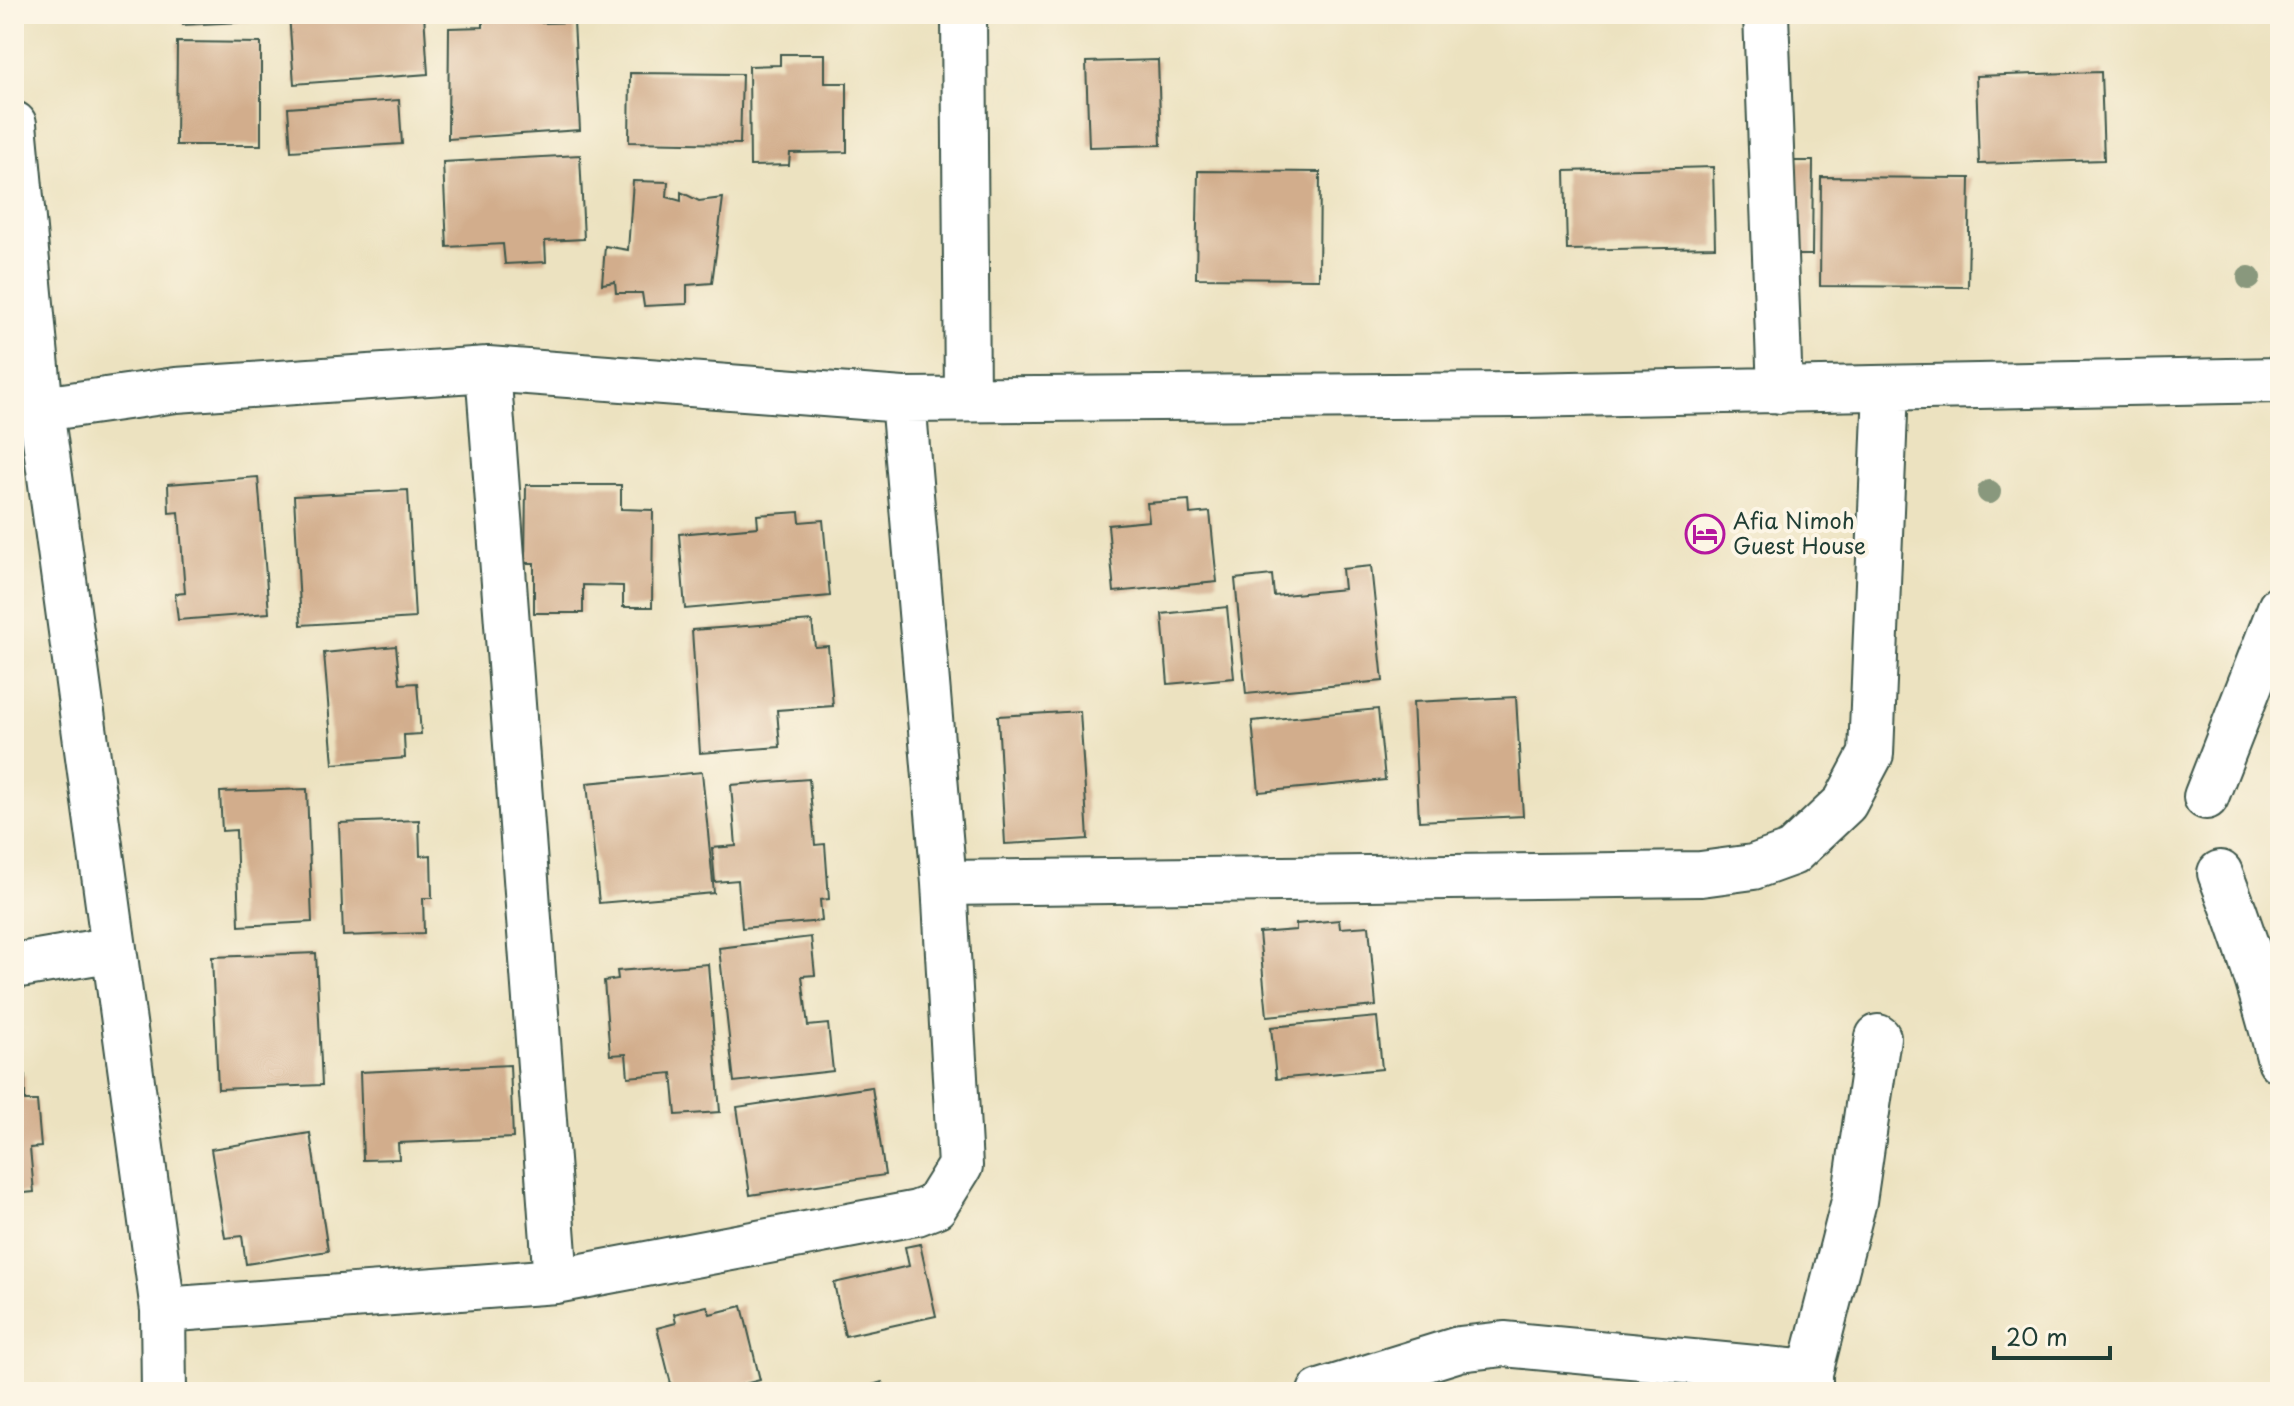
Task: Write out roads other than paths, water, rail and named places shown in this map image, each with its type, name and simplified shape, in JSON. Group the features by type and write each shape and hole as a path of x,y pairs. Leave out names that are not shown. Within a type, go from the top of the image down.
{"street":[{"path":"964,14 967,398"},
{"path":"1766,14 1780,391"},
{"path":"14,124 28,412 114,949 163,1310 164,1392"},
{"path":"28,412 176,390 488,369 903,400 1780,391 2280,380"},
{"path":"488,369 556,1281"},
{"path":"944,883 1701,874 1753,867 1792,853 1845,803 1871,754 1886,389"},
{"path":"163,1310 556,1281 917,1213 935,1206 960,1166 944,883 903,400"},
{"path":"2206,797 2280,608"},
{"path":"2220,873 2263,996 2280,1061"},
{"path":"14,966 114,949"},
{"path":"1320,1392 1459,1349 1504,1344 1810,1383 1854,1201 1878,1037"}],"place":[{"name":"Afia Nimoh Guest House","path":"1705,534"}]}
